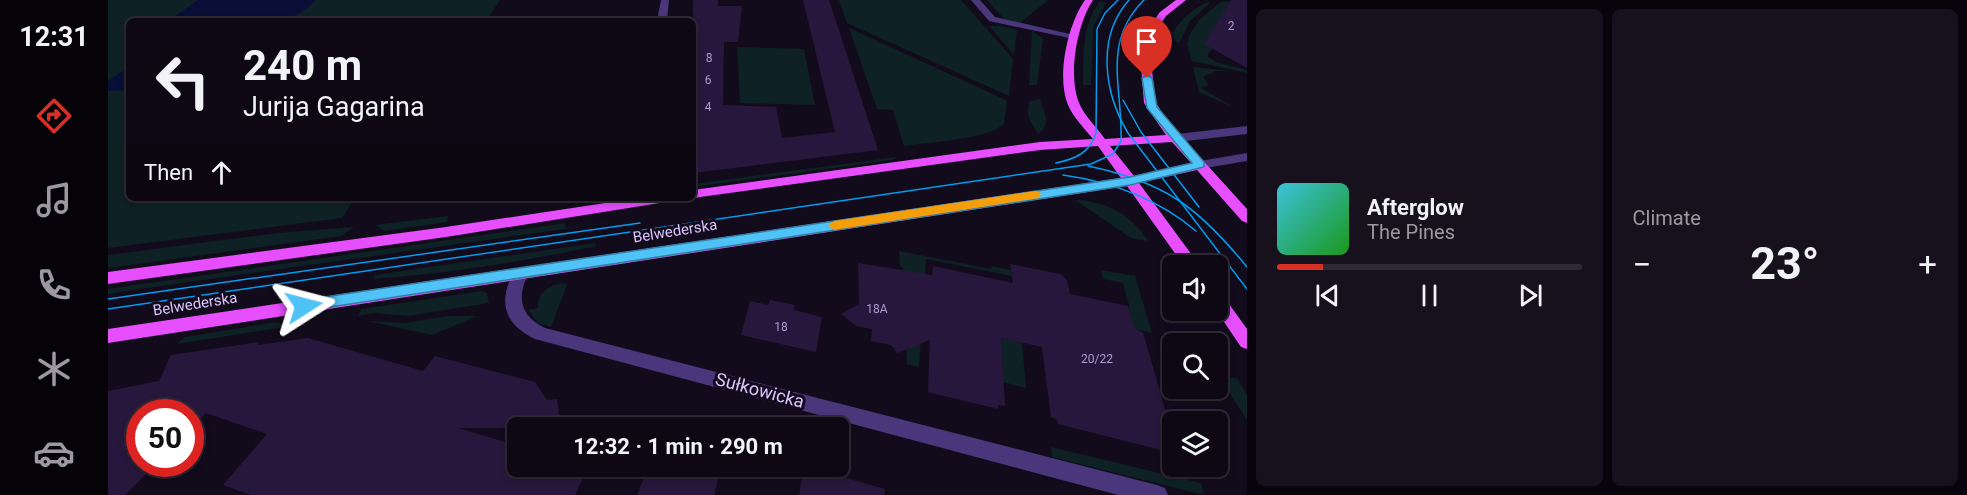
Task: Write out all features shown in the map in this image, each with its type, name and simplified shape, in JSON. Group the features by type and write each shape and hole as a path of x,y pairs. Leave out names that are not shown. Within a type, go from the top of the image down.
{"main road":[{"path":"1089,0 1079,15 1074,36 1070,81 1076,109 1185,255"},
{"path":"1182,0 1167,10 1149,34 1145,54 1150,103 1160,119 1247,218"},
{"path":"696,194 1040,146 1177,138"},
{"name":"Belwederska","path":"108,336 1130,181 1200,165"},
{"path":"108,278 446,232 627,201"},
{"path":"1228,315 1247,342"}],"street":[{"path":"662,18 665,0"},
{"path":"975,0 992,19 1074,36"},
{"path":"1177,138 1247,129"},
{"name":"Belwederska","path":"1200,165 1247,157"},
{"name":"Sułkowicka","path":"521,273 512,288 513,306 526,326 541,334 1157,495"}],"green space":[{"path":"108,0 500,0 488,18 126,18 126,201 353,201 342,218 108,248"},
{"path":"839,0 961,0 1013,59 1009,96 847,23"},
{"path":"987,0 1048,0 1020,23 1004,19"},
{"path":"1245,0 1207,56 1216,62 1247,70 1247,73 1192,61 1187,44 1190,34 1200,19 1221,2"},
{"path":"1100,1 1106,3 1093,27 1091,85 1083,85 1084,52 1089,20"},
{"path":"1208,2 1210,3 1190,21 1179,43 1176,42 1172,34 1183,19"},
{"path":"989,26 1002,26 1017,30 1014,55"},
{"path":"849,28 1006,100 1004,124 984,134 971,137 904,146 893,110 877,109"},
{"path":"1032,31 1043,38 1037,85 1029,85"},
{"path":"737,47 804,49 815,105 740,103"},
{"path":"1193,67 1231,71 1216,71 1203,77 1209,85 1201,88 1235,108 1199,92"},
{"path":"1040,99 1046,122 1038,134 1030,118 1028,106 1030,101"},
{"path":"897,157 892,160 696,187 696,184"},
{"path":"1075,200 1098,203 1117,211 1134,224 1148,241 1131,238"},
{"path":"448,216 447,222 384,231 375,225"},
{"path":"628,220 108,294 108,289 565,223 566,228"},
{"path":"354,227 342,236 108,268 108,255 278,233"},
{"path":"595,243 596,246 513,262 430,274 373,279 375,275"},
{"path":"899,251 991,269 992,266 1011,270 1012,276 926,259 919,367 907,364 903,268 900,267"},
{"path":"1101,270 1135,276 1152,333 1131,328 1129,305 1123,283 1103,279"},
{"path":"564,283 567,285 551,327 538,323 528,310 538,308 538,302 545,290"},
{"path":"481,291 487,293 489,303 408,316 373,313 358,316 362,309"},
{"path":"446,316 478,316 432,335 368,321 405,323"},
{"path":"278,322 285,327 177,344 185,337"},
{"path":"1001,338 1022,343 1026,388 1003,382"},
{"path":"1228,378 1237,378 1247,395 1247,420 1228,391"},
{"path":"1051,447 1162,474 1162,477 1176,477 1201,483 1204,493 1200,494 1052,457"}],"shaded area":[{"path":"198,0 316,0 305,10 290,18 172,18"},
{"path":"126,69 126,90 108,91 108,81"}],"building":[{"path":"693,0 718,0 718,6 742,6 738,42 724,42 723,105 776,107 782,138 835,132 803,0 829,0 878,150 696,173 696,18 693,18"},
{"path":"1231,0 1247,0 1247,68 1204,44"},
{"path":"858,263 932,275 933,266 1013,283 1010,264 1060,274 1067,280 1070,294 1128,306 1134,327 1143,333 1166,411 1162,411 1162,450 1058,424 1057,419 1051,417 1042,347 1001,338 1005,406 998,405 998,409 928,392 930,340 897,353 891,345 871,341 872,329 856,326 841,314 859,304"},
{"path":"770,300 795,305 794,310 822,317 816,352 741,335 750,301 768,305"},
{"path":"308,338 423,371 435,356 535,382 547,400 557,399 559,417 507,417 507,428 458,428 507,443 507,477 583,477 575,495 251,495 223,485 267,434 206,413 204,415 204,399 126,399 126,477 143,477 125,495 108,495 108,391 159,381 171,355 259,342 258,345"},
{"path":"644,477 719,477 714,495 637,495"},
{"path":"802,477 843,477 885,489 884,495 799,495"}],"tram line":[{"path":"1056,163 1081,154 1090,146 1096,133 1097,29 1105,13 1118,0"},
{"path":"1121,119 1113,101 1109,83 1108,48 1118,15 1129,0"},
{"path":"1121,119 1118,49 1131,16 1144,0"},
{"path":"1123,100 1141,132 1199,207"},
{"path":"108,309 1091,164 1113,154 1121,141 1121,119"},
{"path":"1121,119 1128,133 1181,202"},
{"path":"1088,166 1138,180 1181,202"},
{"path":"1063,175 1099,182 1134,193 1166,209 1196,231"},
{"path":"1181,202 1212,228 1247,267"},
{"path":"1181,202 1247,289"},
{"path":"108,299 640,223"}],"slow traffic":[{"path":"834,225 1035,195"}],"route":[{"path":"304,306 1130,181 1200,165 1152,108 1147,78"}]}
